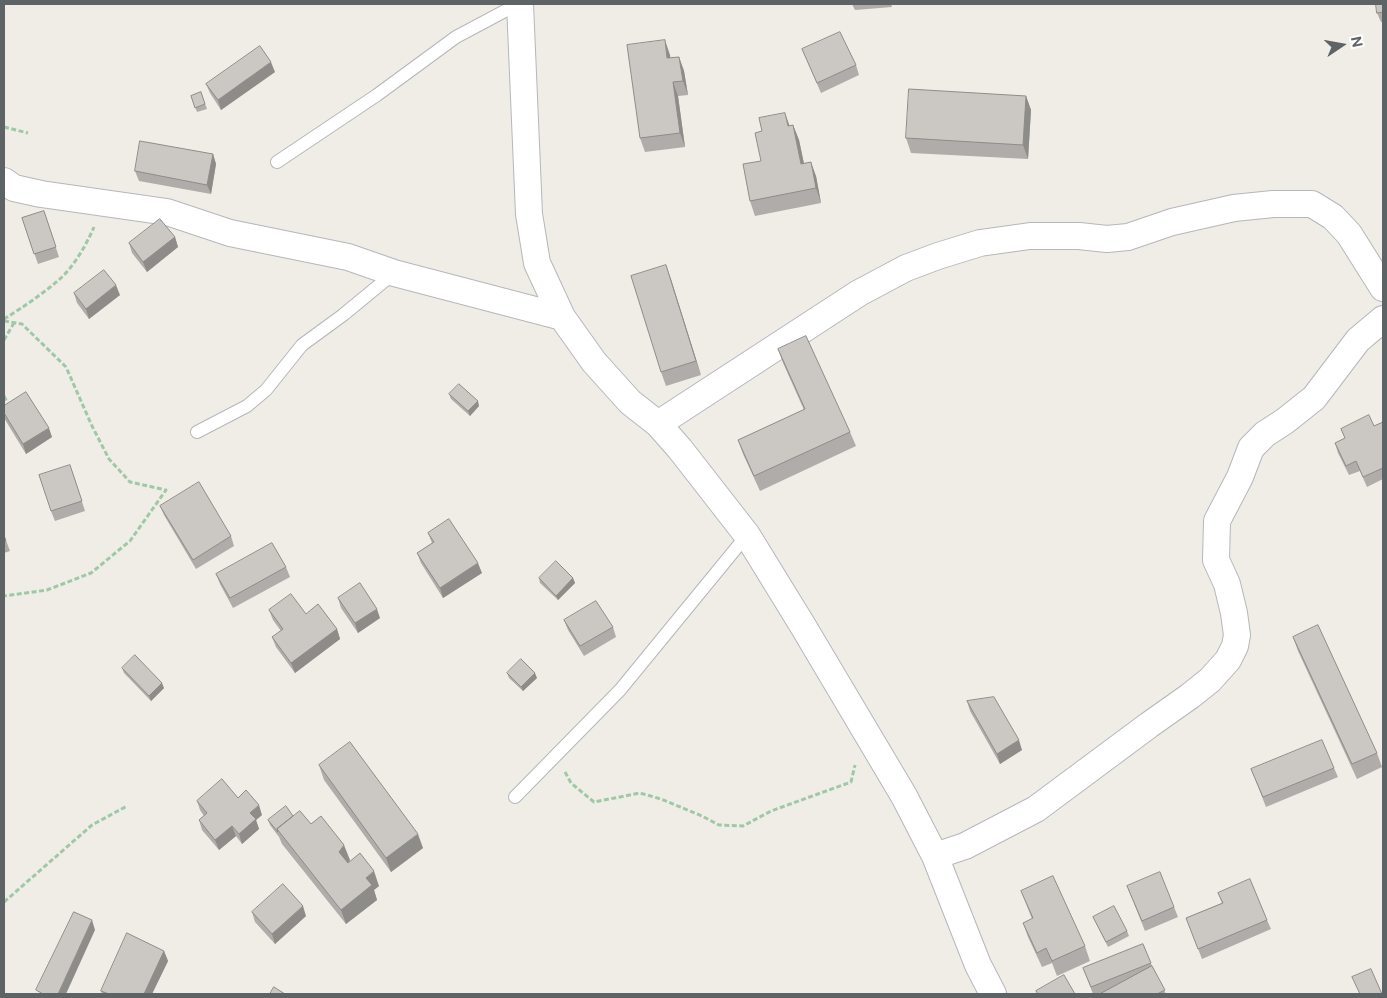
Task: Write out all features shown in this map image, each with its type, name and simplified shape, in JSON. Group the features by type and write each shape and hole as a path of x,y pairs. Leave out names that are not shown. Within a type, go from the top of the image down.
{"street":[{"path":"519,4 529,214 538,263 562,317 600,369 630,402 658,424 680,449 747,535 904,796 935,856 978,965 993,994"},
{"path":"4,181 14,188 105,204 167,212 230,233 348,257 394,273 562,317"},
{"path":"658,424 859,293 906,268 980,243 1030,236 1079,236 1107,239 1128,237 1172,222 1234,208 1273,204 1312,204 1333,217 1349,234 1383,288"},
{"path":"935,856 965,846 1036,809 1190,696 1210,680 1228,660 1235,646 1237,635 1227,584 1216,560 1217,521 1240,477 1251,448 1265,434 1286,421 1314,398 1358,340 1383,319"}],"lane":[{"path":"277,162 377,95 456,37 519,4"},
{"path":"197,432 247,406 266,390 302,345 343,315 394,273"},
{"path":"515,797 620,690 747,535"}],"path":[{"path":"4,127 28,133"},
{"path":"4,320 62,277 85,247 105,204"},
{"path":"4,320 22,324 66,367 109,459 130,482 166,490 130,541 90,573 47,590 4,596"},
{"path":"4,340 14,323"},
{"path":"4,396 7,402"},
{"path":"556,756 571,783 594,802 640,793 661,799 719,825 742,826 771,811 851,782 864,730"},
{"path":"4,902 92,825 126,806"}],"building":[{"path":"1376,4 1383,4 1383,12 1377,13"},
{"path":"840,32 856,65 817,83 802,49"},
{"path":"665,40 667,58 679,57 683,81 673,82 680,133 640,138 627,45"},
{"path":"260,46 271,62 218,100 206,84"},
{"path":"909,89 1026,96 1023,145 906,138"},
{"path":"201,92 205,104 195,108 191,96"},
{"path":"785,113 788,126 793,125 801,164 811,162 816,188 750,201 743,164 761,161 755,133 762,131 759,118"},
{"path":"140,141 213,154 207,185 135,171"},
{"path":"44,211 56,247 34,254 22,218"},
{"path":"160,219 175,237 143,262 129,243"},
{"path":"666,265 696,361 661,372 631,276"},
{"path":"104,270 116,285 86,309 74,293"},
{"path":"806,336 850,432 754,476 738,440 805,409 778,349"},
{"path":"459,384 478,401 468,411 449,394"},
{"path":"26,392 49,428 23,444 4,413 4,406"},
{"path":"1369,415 1374,426 1383,422 1383,468 1363,477 1356,461 1346,466 1335,443 1345,438 1341,429"},
{"path":"70,465 82,501 51,511 39,475"},
{"path":"199,482 231,536 193,560 160,506"},
{"path":"449,519 478,563 440,588 417,553 434,542 428,533"},
{"path":"272,543 286,567 230,598 216,574"},
{"path":"556,561 573,578 556,596 539,578"},
{"path":"360,583 377,609 355,623 338,598"},
{"path":"291,594 306,614 318,604 337,629 291,663 272,637 283,629 269,610"},
{"path":"596,601 613,627 580,646 564,620"},
{"path":"1318,625 1377,753 1352,764 1293,637"},
{"path":"135,655 162,683 149,696 122,668"},
{"path":"521,659 535,673 521,687 507,673"},
{"path":"994,697 1019,740 997,754 967,701"},
{"path":"1322,740 1334,768 1263,797 1251,769"},
{"path":"350,742 418,834 386,858 319,765"},
{"path":"222,779 238,798 246,790 259,805 250,813 256,819 239,834 232,826 215,840 199,820 207,813 197,801"},
{"path":"286,806 293,816 277,829 278,832 268,820"},
{"path":"300,811 311,824 321,816 344,845 339,852 348,863 360,853 374,871 366,878 372,885 341,910 277,829"},
{"path":"1160,872 1174,907 1142,921 1127,886"},
{"path":"1053,876 1085,946 1052,961 1046,948 1037,953 1023,923 1033,918 1021,891"},
{"path":"1250,879 1267,920 1198,949 1186,918 1223,903 1218,893"},
{"path":"283,884 303,906 272,934 252,912"},
{"path":"1114,906 1127,931 1106,942 1093,917"},
{"path":"74,912 92,920 58,994 43,994 36,990"},
{"path":"127,933 164,951 144,994 109,994 101,991"},
{"path":"1143,944 1151,963 1091,987 1083,968"},
{"path":"1152,966 1165,990 1157,994 1100,994"},
{"path":"1371,969 1382,994 1360,994 1352,977"},
{"path":"1064,975 1075,994 1038,994 1036,991"},
{"path":"274,987 285,994 270,994"}]}
